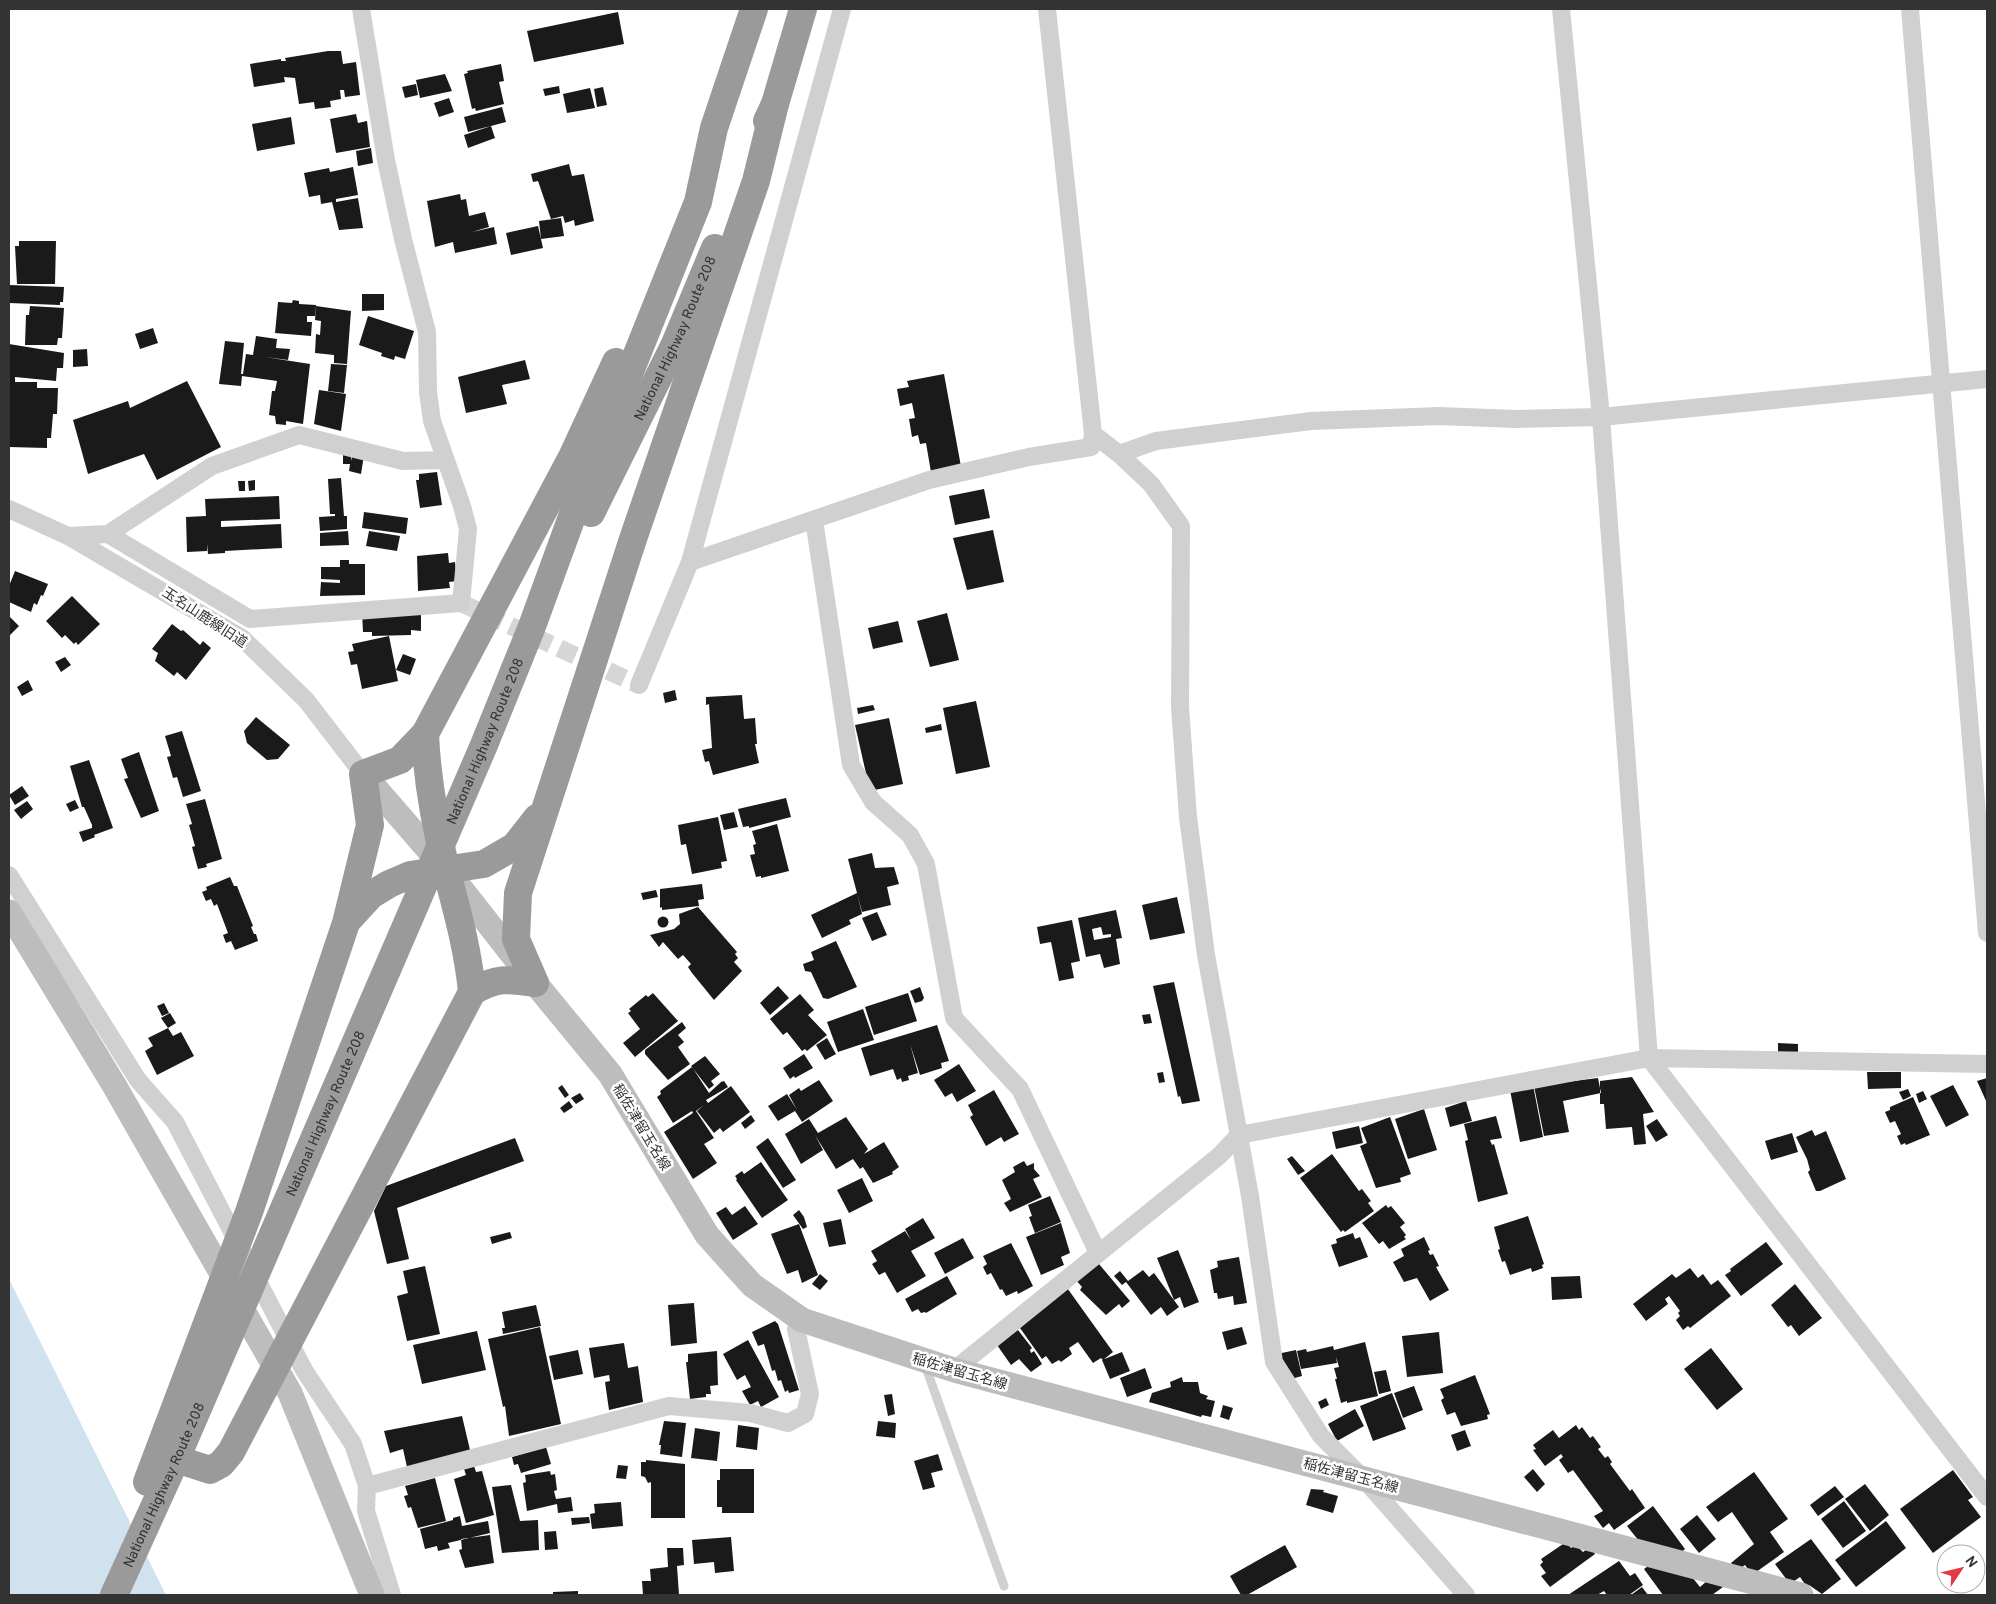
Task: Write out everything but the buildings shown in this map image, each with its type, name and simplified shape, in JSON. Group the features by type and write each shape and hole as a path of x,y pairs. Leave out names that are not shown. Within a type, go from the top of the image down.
{"highway":[{"name":"National Highway Route 208","path":"119,1584 176,1459 484,745 531,629 573,514 698,202 714,128 754,9"},
{"name":"National Highway Route 208","path":"531,629 675,344 742,177 775,104 804,9"},
{"path":"535,983 516,938 518,893 636,530 756,181 775,104"},
{"path":"119,1584 138,1506 249,1212 346,923 370,825 363,774 400,760 425,734 573,455 637,316 714,128"},
{"path":"425,734 426,773 446,871 468,953 472,992"},
{"path":"346,923 371,895 389,884 410,875 484,864 514,846 548,804"},
{"path":"176,1459 210,1470 221,1464 231,1452 472,992 487,982 506,979 535,983"}],"main road":[{"name":"稲佐津留玉名線","path":"363,774 446,871 610,1074 707,1235 752,1285 802,1320 924,1362 1801,1595"},
{"path":"9,912 114,1085 290,1393 372,1595"}],"street":[{"path":"108,534 250,619 461,603 468,529 462,506 432,421 428,392 427,332 403,239 386,160 361,9"},
{"path":"639,685 690,562 842,9"},
{"path":"690,562 929,480 1028,457 1092,448 1093,434 1047,9"},
{"path":"1561,9 1601,417 1648,1058 1987,1497"},
{"path":"1910,9 1987,933"},
{"path":"1119,454 1156,441 1311,421 1440,416 1515,419 1601,417 1987,379"},
{"path":"68,536 108,534 212,466 299,434 403,461 445,460"},
{"path":"1093,434 1119,454 1152,484 1181,526 1180,707 1188,817 1206,955 1239,1134 1274,1362 1321,1436 1364,1479 1466,1595"},
{"name":"玉名山鹿線旧道","path":"9,508 68,536 242,638 306,700 363,774"},
{"path":"814,520 850,765 873,802 910,834 926,864 954,1018 1020,1089 1098,1253"},
{"path":"9,874 138,1080 175,1122 304,1370 353,1444 368,1486 366,1511 392,1595"},
{"path":"954,1370 1219,1156 1239,1134 1648,1058 1987,1064"},
{"path":"368,1486 669,1406 750,1413 788,1423 805,1414 810,1394 796,1329 802,1320"}],"lane":[{"path":"924,1362 1004,1586"}],"water":[{"path":"9,1279 166,1595 9,1595"}],"tunnel":[{"path":"461,603 639,685"}]}
